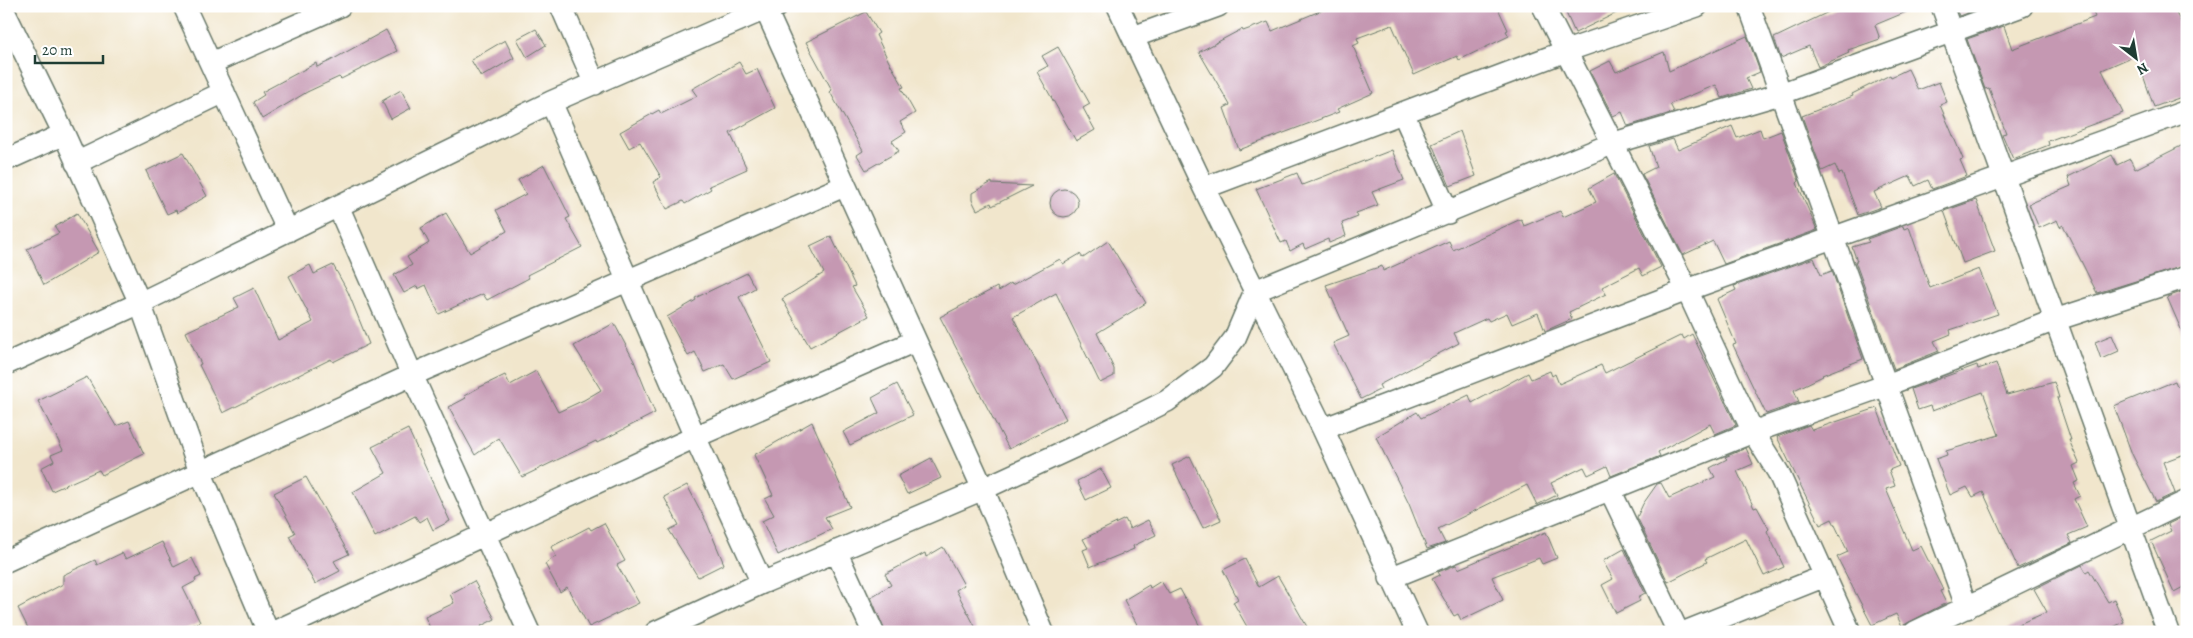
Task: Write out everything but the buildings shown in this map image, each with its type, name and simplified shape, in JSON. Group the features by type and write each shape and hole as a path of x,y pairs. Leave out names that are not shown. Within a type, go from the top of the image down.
{"street":[{"path":"16,6 6,13 64,134 140,303 200,472 268,632"},
{"path":"184,6 288,231"},
{"path":"210,63 340,6"},
{"path":"561,6 595,84"},
{"path":"1118,6 1204,188 1323,429 1390,578 1417,632"},
{"path":"1133,37 1218,6"},
{"path":"1542,6 1614,143 1687,290 1753,432 1778,472 1850,632"},
{"path":"1204,188 1566,51 1697,6"},
{"path":"1749,6 1966,608"},
{"path":"1942,6 2132,527 2168,632"},
{"path":"656,632 762,583 983,489 1090,440 1167,401 1213,367 1235,338 1255,291 1614,143 1780,94 2022,6"},
{"path":"6,364 140,303 551,102 768,7 844,186 983,489 1043,632"},
{"path":"76,163 224,92"},
{"path":"551,102 695,437 762,583"},
{"path":"1323,429 1687,290 2005,178 2187,111"},
{"path":"1403,113 1448,213"},
{"path":"6,160 64,134"},
{"path":"6,561 412,375 627,279 844,186"},
{"path":"338,206 412,375 529,632"},
{"path":"1390,578 1753,432 1887,385 2055,320 2187,277"},
{"path":"274,632 695,437 915,341"},
{"path":"1610,490 1678,632"},
{"path":"1915,632 2187,501"},
{"path":"836,552 873,632"},
{"path":"1685,632 1825,576"}]}
